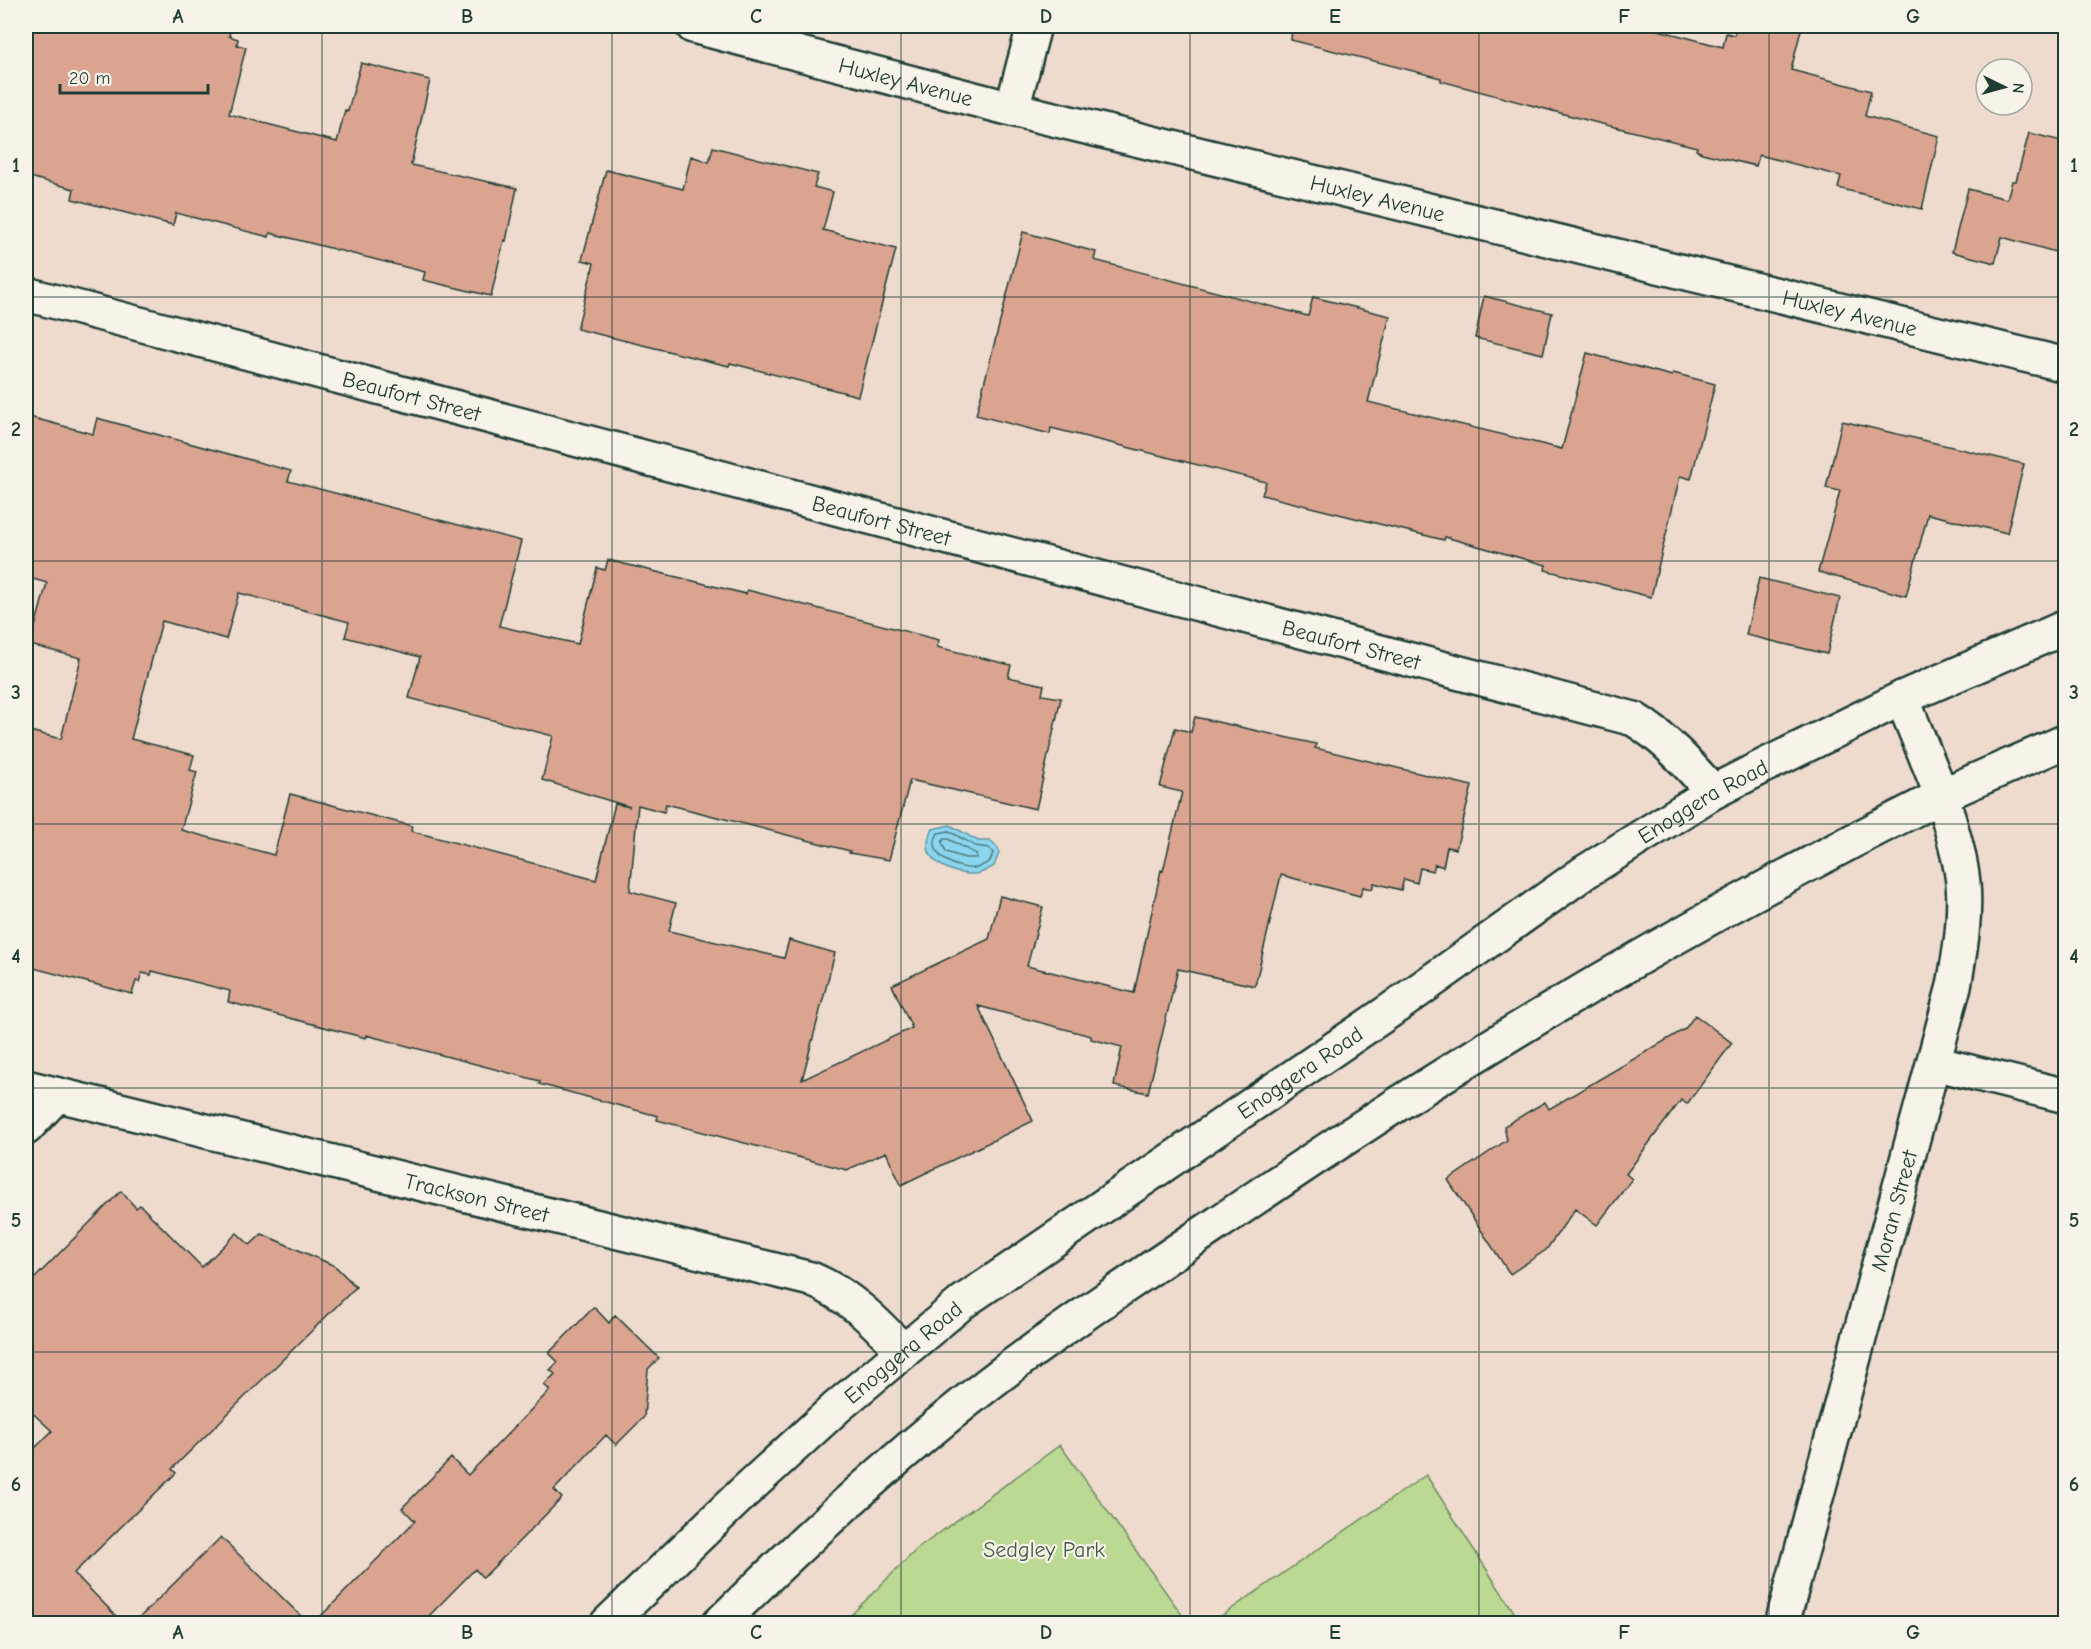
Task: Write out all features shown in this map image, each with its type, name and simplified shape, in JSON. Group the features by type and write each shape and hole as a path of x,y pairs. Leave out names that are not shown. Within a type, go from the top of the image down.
{"street":[{"name":"Huxley Avenue","path":"693,26 1012,109 2066,365"},
{"path":"1012,109 1034,26"},
{"name":"Beaufort Street","path":"26,294 1634,719 1651,729 1667,743 1713,792"},
{"name":"Enoggera Road","path":"607,1623 743,1492 837,1407 964,1301 1391,1010 1585,872 1713,792 1783,756 1902,698 2066,627"},
{"name":"Moran Street","path":"1782,1623 1954,986 1964,917 1960,862 1942,796 1902,698"},
{"path":"719,1623 852,1498 1011,1366 1313,1158 1475,1056 1633,961 1942,796 2066,741"},
{"path":"1934,1063 2066,1096"},
{"name":"Trackson Street","path":"26,1087 811,1279 831,1287 846,1298 879,1325 903,1351"},
{"path":"26,1128 57,1095"}],"green space":[{"name":"Sedgley Park","path":"1060,1445 1188,1623 843,1623 916,1550"},
{"path":"1426,1475 1521,1623 1211,1623"}],"water":[{"path":"950,825 978,841 990,841 998,848 999,853 994,866 981,873 969,874 940,865 931,855 928,840 933,829"}],"building":[{"path":"26,26 231,26 229,36 238,39 237,45 246,47 229,114 337,142 361,63 430,80 411,165 517,188 491,296 423,280 425,272 270,233 269,237 176,213 173,225 72,199 74,189 26,176"},
{"path":"1292,26 1643,26 1723,47 1726,33 1734,35 1737,26 1802,26 1791,70 1871,91 1865,116 1939,136 1922,209 1838,188 1841,176 1759,155 1756,166 1702,153 1696,150 1697,147 1594,122 1441,81 1441,78 1291,40"},
{"path":"2029,133 2066,142 2066,255 2002,237 1995,263 1952,252 1968,189 2007,199 2012,181 2016,181"},
{"path":"713,147 818,174 814,187 833,192 823,230 896,249 858,396 730,363 729,366 577,329 594,263 582,260 606,170 683,189 691,156 709,162"},
{"path":"1023,232 1096,252 1094,260 1308,316 1313,297 1390,316 1368,402 1562,449 1587,353 1672,376 1673,373 1715,384 1691,479 1680,476 1651,597 1545,570 1546,565 1445,537 1444,540 1262,495 1266,482 1051,428 1050,434 976,415"},
{"path":"1484,296 1552,313 1543,354 1475,338"},
{"path":"26,416 93,434 97,418 291,471 288,481 521,541 499,626 578,644 597,568 605,570 608,560 746,594 747,590 939,640 937,647 1011,665 1008,677 1044,685 1042,695 1061,698 1036,809 910,780 889,860 849,853 850,851 666,804 664,812 638,805 630,891 676,903 669,931 784,958 789,940 835,953 802,1080 912,1028 892,985 989,939 1000,896 1043,907 1027,966 1134,993 1161,870 1163,871 1182,792 1160,787 1175,728 1191,732 1195,717 1316,744 1315,748 1472,786 1456,849 1447,847 1443,867 1435,864 1433,871 1420,868 1417,883 1404,879 1401,890 1374,883 1372,889 1363,887 1360,896 1281,875 1255,986 1178,969 1148,1093 1114,1086 1122,1047 1091,1039 1091,1036 978,1006 1033,1121 901,1185 886,1152 847,1170 657,1120 658,1116 539,1084 540,1081 366,1035 366,1038 228,1002 230,991 152,971 151,975 142,973 139,982 136,981 132,994 26,966 26,730 61,739 81,658 30,645 47,583 26,577","holes":["239,593 349,622 345,637 420,657 409,698 553,736 542,780 630,807 615,804 596,880 411,831 412,826 290,794 274,855 181,830 197,772 190,770 194,755 131,739 162,621 226,639"]},
{"path":"1842,421 2024,464 2007,533 1928,514 1906,596 1818,572 1840,491 1826,488"},
{"path":"1759,578 1840,598 1827,654 1746,635"},
{"path":"1695,1015 1732,1043 1687,1104 1681,1100 1626,1174 1632,1179 1597,1225 1575,1209 1546,1250 1510,1274 1448,1180 1507,1140 1504,1126 1545,1102 1549,1109 1685,1029"},
{"path":"121,1191 136,1208 140,1205 202,1267 237,1233 250,1245 262,1234 335,1266 356,1287 172,1469 176,1473 74,1573 123,1623 26,1623 26,1457 52,1431 26,1407 26,1287"},
{"path":"594,1307 609,1323 615,1315 659,1358 648,1369 644,1417 616,1445 606,1435 554,1490 562,1498 483,1578 475,1569 422,1623 314,1623 415,1521 402,1508 451,1458 468,1475 550,1390 544,1385 555,1374 550,1370 558,1362 549,1353"},
{"path":"221,1537 308,1623 134,1623"}]}
